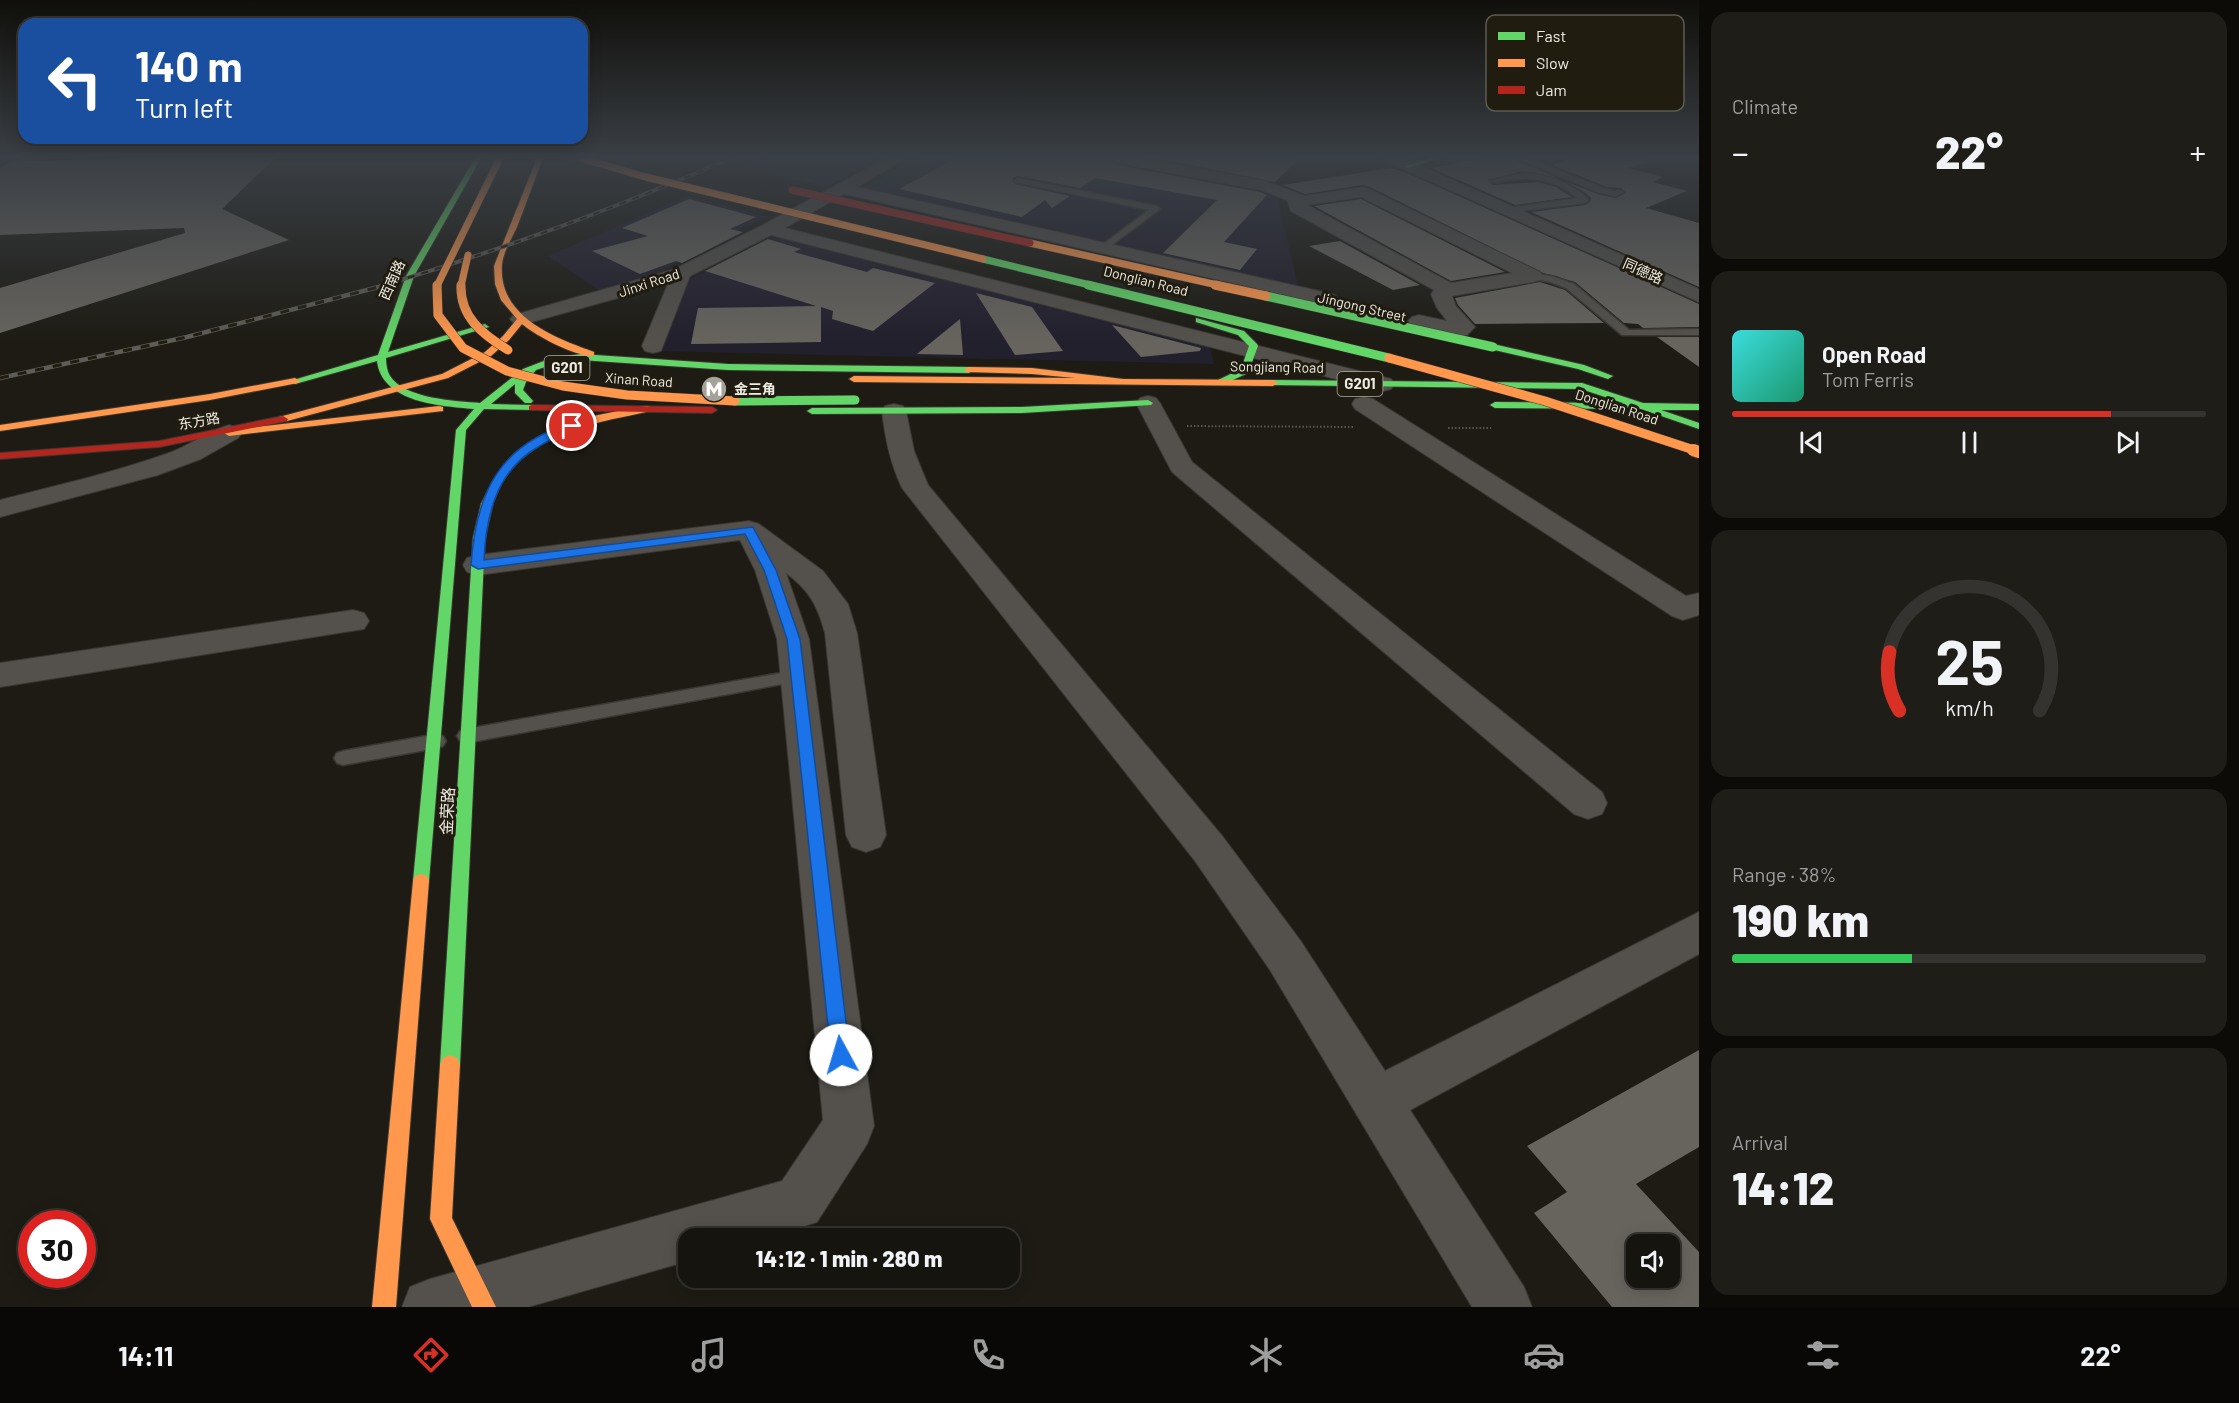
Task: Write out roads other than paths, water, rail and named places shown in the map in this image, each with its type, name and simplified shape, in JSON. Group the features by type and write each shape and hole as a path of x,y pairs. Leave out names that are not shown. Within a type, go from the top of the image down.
{"main road":[{"name":"西南路","path":"381,358 410,276 443,219"},
{"name":"Xinan Road","path":"469,219 437,283 435,300 437,314 444,326 463,347 478,356 518,374 564,388 595,393 687,399 855,400"},
{"name":"Xinan Road","path":"484,219 461,269 457,293 460,305 476,328 505,348 552,366 594,372"},
{"path":"516,219 498,264 497,279 500,294 508,307 537,332 604,358"},
{"path":"781,219 1225,326 1241,333 1254,346 1245,371 1218,383"},
{"name":"Donglian Road","path":"836,219 1436,369 1590,415 1699,452"},
{"name":"Donglian Road","path":"858,219 1123,279"},
{"name":"Songjiang Road","path":"855,400 1149,396 1218,383 1372,399 1627,385 1581,367 922,219"},
{"name":"东方路","path":"0,428 236,393 330,373 454,335 521,320"},
{"name":"东方路","path":"0,456 134,447 229,433 399,390 438,379 472,364 498,349 512,335 521,320"},
{"path":"381,358 382,371 388,382 454,424 481,407 526,371 561,359 604,358 642,363 729,368 1032,371 1149,396"},
{"path":"526,371 520,381 518,391 532,404 546,408"},
{"name":"Donglian Road","path":"1501,371 1699,428"},
{"name":"Xinan Road","path":"666,377 854,379"},
{"name":"Songjiang Road","path":"854,379 1149,396"},
{"name":"G201","path":"1582,386 1699,428"},
{"path":"399,390 446,404 481,407"},
{"path":"1649,391 1697,408"},
{"path":"229,433 431,409 481,407 1040,411 1149,396"},
{"path":"1697,408 1489,405 1597,417 1699,444"},
{"name":"金荣路","path":"481,1300 441,1219 479,538 484,509 496,481 513,460 533,445 586,420 647,409"},
{"name":"金荣路","path":"384,1307 433,742 454,424"}],"street":[{"name":"Jinxi Road","path":"521,320 632,290 682,273 787,219"},
{"name":"Jingong Street","path":"978,219 1459,330 1464,327 1442,300 1440,294 1448,290"},
{"path":"1319,219 1448,290 1533,276"},
{"path":"1418,219 1533,276"},
{"name":"同德路","path":"1527,219 1699,296"},
{"path":"769,229 1253,351 1372,399 1683,609 1699,603"},
{"path":"653,346 682,273"},
{"path":"1149,396 1181,466 1588,803"},
{"path":"894,411 903,466 916,488 1209,849 1285,955 1504,1307"},
{"path":"0,509 148,469 192,454 229,433"},
{"path":"478,565 749,530 812,578 832,604 841,633 866,835"},
{"path":"430,1307 481,1300 798,1203 849,1126 794,639 770,570 749,530"},
{"path":"0,675 353,621"},
{"path":"1377,1101 1699,932"}],"lane":[{"path":"1105,247 1143,219"},
{"path":"1533,276 1552,279 1570,286 1626,333 1699,332"},
{"path":"344,758 798,676"}],"railway":[{"path":"381,286 470,258 579,219"},
{"path":"0,378 187,337 386,285"}],"place":[{"name":"金三角","path":"714,389"}]}
